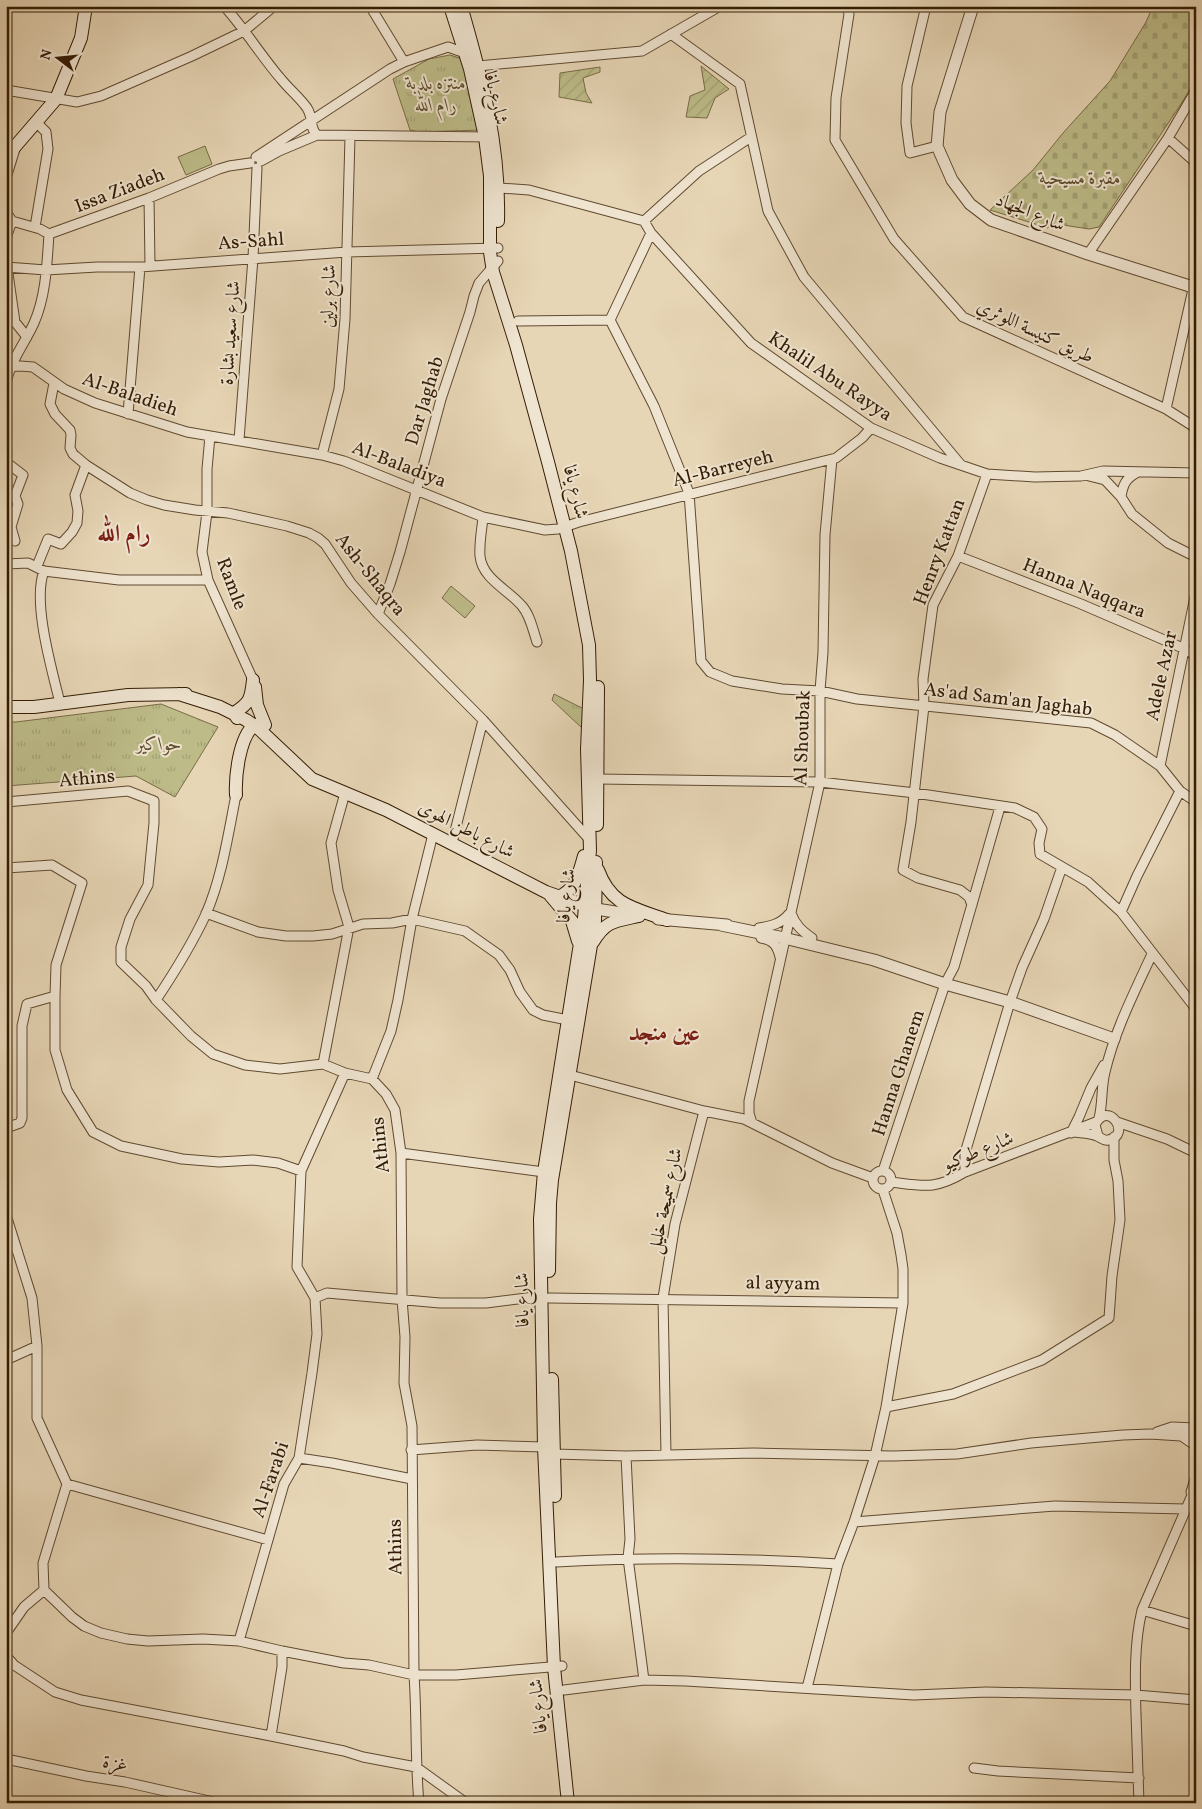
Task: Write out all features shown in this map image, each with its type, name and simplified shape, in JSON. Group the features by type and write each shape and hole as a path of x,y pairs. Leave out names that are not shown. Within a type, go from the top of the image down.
{"main road":[{"path":"6,156 56,99 81,38 86,6"},
{"name":"شارع يافا","path":"450,6 489,137 495,264 516,345 596,624 598,685 596,864 570,1075 561,1118 550,1195 545,1297"},
{"name":"شارع يافا","path":"461,6 478,66 499,188 494,248"},
{"name":"شارع يافا","path":"495,264 518,321 568,525 590,645 587,749 591,908"},
{"path":"238,711 248,702 253,680"},
{"path":"253,680 260,725 268,738 307,775 312,779 320,781"},
{"path":"6,707 34,706 128,695 179,694 203,696 238,711 260,725 320,781"},
{"path":"238,711 243,744"},
{"path":"236,795 235,782 246,734 260,725"},
{"path":"236,795 249,743 259,738 268,738"},
{"name":"شارع باطن الهوى","path":"320,781 386,810 552,894 591,908"},
{"path":"590,839 574,885 570,890 552,894 572,921 585,948 605,926 639,916"},
{"path":"596,864 606,887 624,905 667,920"},
{"name":"شارع يافا","path":"568,1803 558,1666 545,1297 540,1219 544,1172 568,1020 585,948"},
{"name":"شارع يافا","path":"549,1451 556,1562 558,1666 564,1690 575,1803"}],"street":[{"path":"224,6 306,108 313,120 312,128 320,136"},
{"path":"6,90 83,102 192,56 244,30 274,6"},
{"path":"370,6 404,62"},
{"path":"459,35 448,47 465,54 478,66 642,51 720,6"},
{"name":"طريق كنيسة اللوثري","path":"848,6 849,14 836,98 835,140 894,240 963,316 1166,409 1196,428"},
{"path":"926,6 907,86 906,122 910,153 937,146"},
{"name":"شارع الجهاد","path":"973,6 940,112 937,146 952,180 970,204 991,220 1088,254 1195,284"},
{"path":"671,34 740,84 768,211 804,277 962,466"},
{"name":"Issa Ziadeh","path":"49,234 149,198 219,169 256,162 376,77 404,62 448,47"},
{"path":"1088,254 1168,138 1196,90"},
{"path":"35,227 48,150 46,132 36,122"},
{"path":"256,162 279,151 320,136 489,137"},
{"name":"شارع برلين","path":"322,455 339,389 345,319 350,137"},
{"path":"499,188 529,190 644,221 699,171 751,137"},
{"path":"1168,138 1196,163"},
{"path":"6,178 17,143"},
{"name":"شارع سعيد بشارة","path":"239,440 253,258 256,162"},
{"path":"149,198 150,265"},
{"path":"6,212 12,221 35,227 49,234 46,270 39,310 27,337 8,367 6,383"},
{"path":"6,238 12,221"},
{"name":"Khalil Abu Rayya","path":"644,221 651,233 750,343 871,428 940,458 987,474 1035,477 1086,475 1103,471 1196,473"},
{"path":"518,321 610,320 651,233"},
{"name":"As-Sahl","path":"6,266 46,270 97,266 140,266 347,252 494,248"},
{"name":"Dar Jaghab","path":"378,614 393,576 442,398 474,296 479,283 495,264"},
{"path":"6,266 15,322 27,337"},
{"path":"128,414 140,266"},
{"path":"1166,409 1195,284"},
{"name":"As'ad Sam'an Jaghab","path":"610,320 654,406 689,493 701,661 710,672 732,681 782,689 820,691 857,699 1091,723 1115,735 1160,766 1180,791 1196,802"},
{"name":"Al-Baladieh","path":"8,367 33,367 54,383 95,403 187,432 210,436"},
{"name":"Ash-Shaqra","path":"54,383 50,400 51,408 70,430 70,448 73,454 86,466 130,493 147,500 288,526 318,538 325,544 351,583 378,614 483,720 590,839"},
{"name":"Al-Barreyeh","path":"568,525 689,493 836,458 862,438 871,428"},
{"name":"Al-Baladiya","path":"210,436 322,455 351,463 484,517 545,530 558,529 568,525"},
{"name":"Ramle","path":"210,436 207,512 202,552 208,580 253,680"},
{"name":"Al Shoubak","path":"733,1118 744,1110 748,1101 820,782 820,691 823,652 825,535 832,459"},
{"path":"6,462 21,472 24,478 15,496 18,504 8,526 15,540"},
{"path":"60,703 47,653 41,608 41,568 48,539 61,544 75,528 78,511 75,495 86,466"},
{"path":"1121,497 1123,484 1129,476 1138,472"},
{"name":"Henry Kattan","path":"972,906 968,897 960,890 918,878 903,870 915,793 924,706 923,679 933,605 958,556 987,474"},
{"path":"1086,475 1105,480 1121,497 1132,514 1168,543 1196,557"},
{"path":"484,517 480,556 483,565 498,585 523,607 529,618 536,642"},
{"name":"Hanna Naqqara","path":"958,556 1081,604 1196,656"},
{"path":"6,564 28,562 41,568 119,580 208,580"},
{"name":"Adele Azar","path":"1160,766 1196,592"},
{"path":"452,843 483,720"},
{"path":"598,779 820,782 915,793 1015,808 1034,817 1042,829 1039,843 1040,854 1088,882 1121,912 1196,1009"},
{"name":"Athins","path":"6,802 128,791 154,802 154,823 148,884 130,919 121,947 121,962 146,986 156,1000 191,1036 213,1054 245,1065 280,1068 323,1064 345,1073 372,1079 386,1094 395,1110 401,1153 402,1299 405,1337 404,1383 412,1426 414,1674 417,1714 416,1767 419,1803"},
{"path":"1121,912 1180,791"},
{"path":"323,1064 349,927 338,890 330,843 345,793"},
{"path":"156,1000 178,967 206,914 220,869 236,795"},
{"name":"Hanna Ghanem","path":"883,1171 946,984 954,967 1000,807"},
{"path":"372,1079 392,1024 398,1000 412,919 433,834"},
{"path":"6,868 52,865 82,883 56,965 55,1050 67,1090 93,1132 121,1146 182,1159 219,1162 253,1160 278,1163 301,1171"},
{"path":"965,1172 965,1153 1010,1002 1022,968 1044,919 1062,867"},
{"path":"591,908 667,920 759,928 874,960"},
{"path":"759,928 784,921 790,912"},
{"path":"790,912 802,931 812,938"},
{"path":"206,914 258,932 286,936 332,934 362,924 392,924 412,919 465,930 499,955 510,970 520,992 533,1010 543,1015 568,1020"},
{"path":"721,925 738,929 812,938 946,984 1010,1002 1114,1040"},
{"path":"738,929 744,934 770,939 777,948 780,958"},
{"path":"1114,1160 1095,1129 1103,1097 1102,1086 1114,1040 1125,1011 1152,954"},
{"path":"6,1128 20,1123 22,1118 22,1026 27,1004 55,996"},
{"path":"1108,1059 1091,1088 1072,1132 1108,1140 1131,1127"},
{"path":"315,1298 297,1267 301,1171 345,1073"},
{"path":"570,1075 744,1120 832,1162 873,1178"},
{"path":"886,1407 953,1394 1042,1360 1109,1318 1112,1276 1120,1220 1118,1181 1114,1160 1116,1135 1119,1126 1103,1097"},
{"name":"Al Shoubak","path":"748,1101 752,1123"},
{"name":"شارع سميحة خليل","path":"666,1455 663,1298 675,1224 704,1111"},
{"path":"1098,1120 1107,1116 1131,1127 1167,1139 1196,1153"},
{"name":"شارع طوكيو","path":"891,1182 922,1186 949,1182 965,1172 1072,1132 1098,1120"},
{"path":"401,1153 544,1172"},
{"path":"873,1178 877,1173 883,1171 890,1176 891,1182 883,1190"},
{"path":"807,1688 838,1564 854,1522 875,1456 886,1407 903,1303 903,1268 896,1233 883,1190 875,1186 873,1178"},
{"path":"7,1221 32,1298 37,1346 37,1418 67,1484 42,1563 44,1590 72,1617 84,1626 101,1633 148,1641 239,1640 282,1651 414,1674 456,1675 558,1666"},
{"name":"al ayyam","path":"315,1298 327,1293 440,1303 486,1303 545,1297 903,1303"},
{"name":"Al-Farabi","path":"239,1640 284,1484 298,1458 307,1415 317,1334 315,1298"},
{"path":"6,1360 37,1346"},
{"path":"1150,1434 1172,1427 1194,1427"},
{"path":"411,1450 477,1445 626,1456 754,1453 875,1456 957,1454 1031,1444 1123,1435 1150,1434 1196,1437"},
{"path":"1181,1435 1196,1446"},
{"path":"626,1456 630,1539 628,1558 644,1680"},
{"path":"298,1458 412,1479"},
{"path":"1185,1508 1196,1476"},
{"path":"67,1484 268,1540"},
{"path":"1140,1803 1136,1646 1142,1610 1196,1486"},
{"path":"854,1522 1055,1506 1185,1508"},
{"path":"556,1562 628,1558 735,1559 838,1564"},
{"path":"6,1633 24,1607 44,1590"},
{"path":"1142,1610 1196,1626"},
{"path":"271,1736 282,1667 282,1651"},
{"path":"6,1656 14,1665 55,1692 81,1700 271,1736 416,1767 466,1803"},
{"path":"564,1690 644,1680 914,1695 986,1692 1136,1694 1196,1700"},
{"name":"غزة","path":"6,1759 218,1803"},
{"path":"974,1768 998,1771 1139,1778"}],"green space":[{"name":"مقبرة مسيحية","path":"1153,6 1196,6 1196,79 1099,227 1089,229 1050,223 1048,228 990,210 1033,170 1063,133 1110,81 1146,22"},
{"name":"منتزه بلدية رام الله","path":"450,55 466,60 481,130 419,132 410,130 393,79 429,59"},
{"path":"701,66 729,89 715,98 707,118 686,117 690,96 705,90"},
{"path":"600,67 600,72 583,78 586,93 592,103 559,97 560,73"},
{"path":"205,146 212,164 186,175 178,157"},
{"path":"451,586 475,606 465,618 442,598"},
{"path":"554,694 584,709 582,728 552,700"},
{"name":"حواكير","path":"161,704 218,727 175,797 136,776 6,786 6,722"}],"district":[{"name":"رام الله","path":"124,535"},
{"name":"عين منجد","path":"664,1034"}]}
